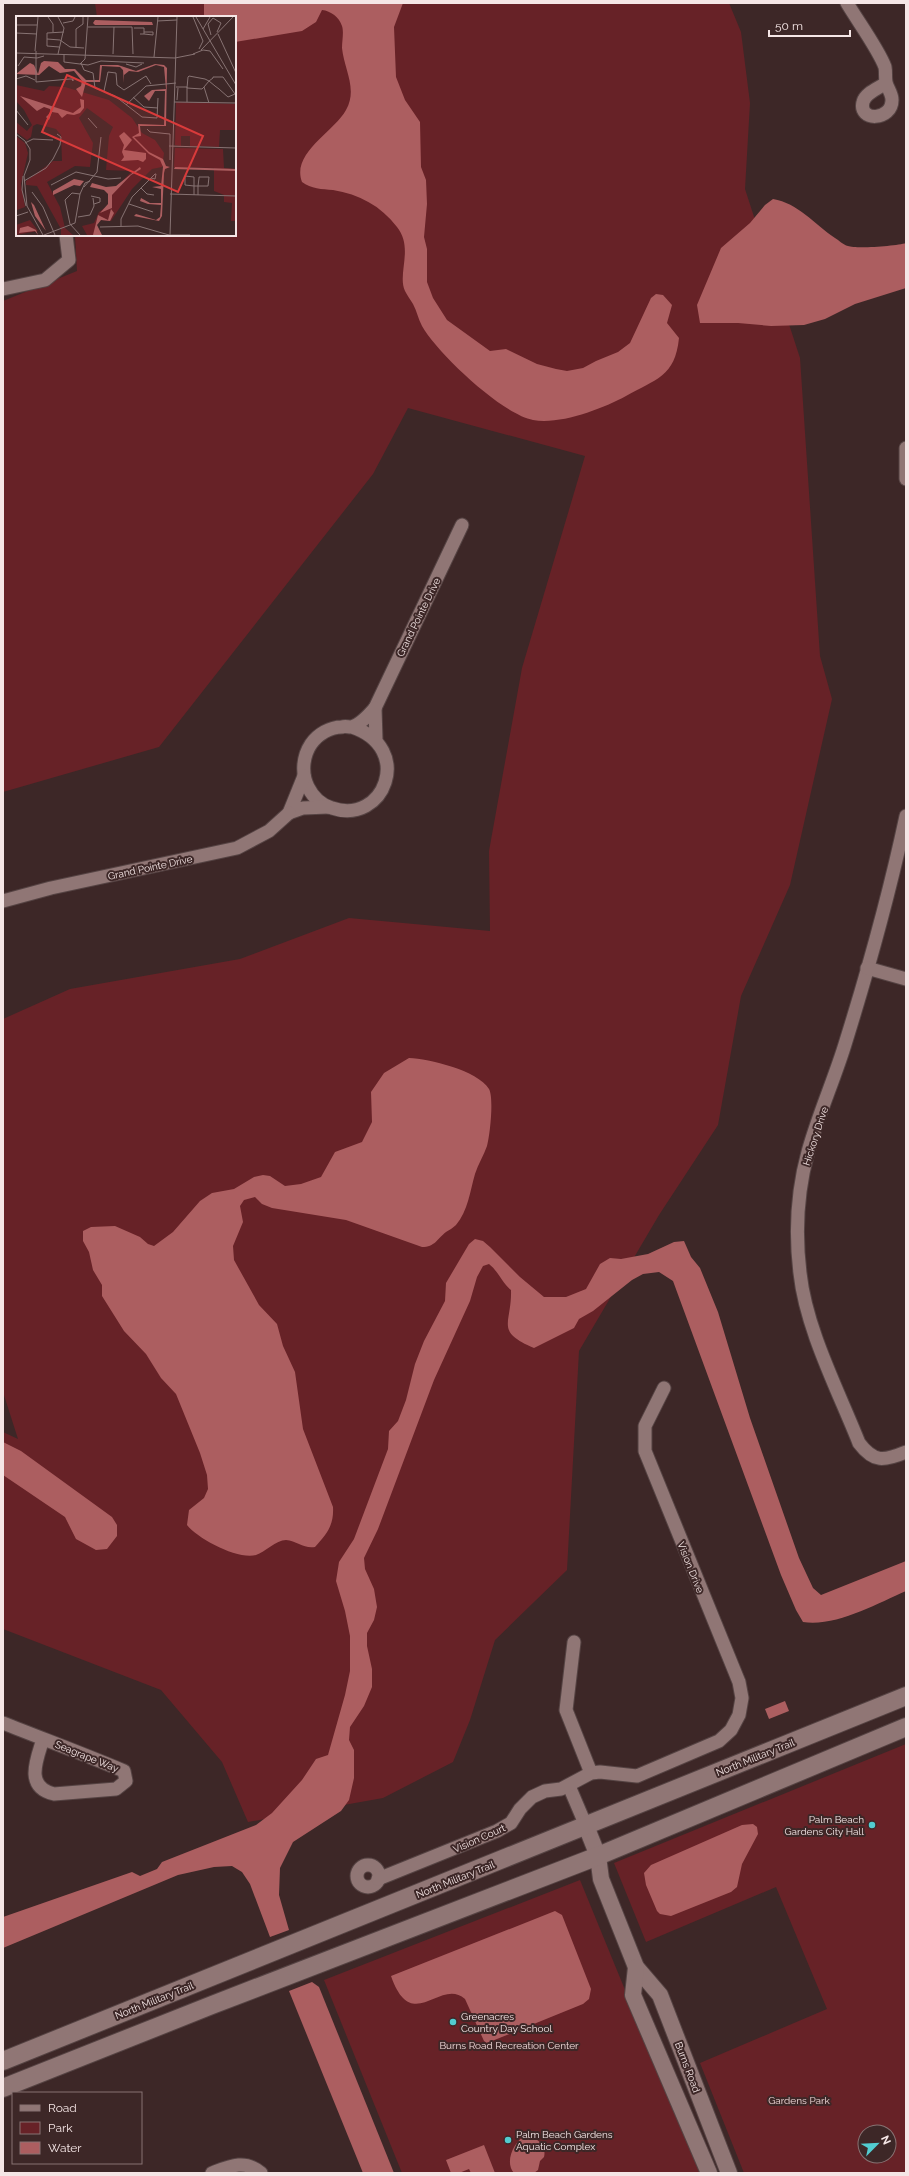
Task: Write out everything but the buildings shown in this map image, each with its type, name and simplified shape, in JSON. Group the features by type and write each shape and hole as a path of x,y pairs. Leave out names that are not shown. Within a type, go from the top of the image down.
{"main road":[{"name":"North Military Trail","path":"3,2061 906,1696"},
{"path":"3,2088 212,2005 598,1856 906,1727"}],"street":[{"path":"847,3 881,59 886,71 886,83"},
{"path":"3,289 45,280 69,260 66,236"},
{"path":"906,448 906,479"},
{"name":"Grand Pointe Drive","path":"352,727 369,715 375,708 462,525"},
{"name":"Grand Pointe Drive","path":"375,708 376,740"},
{"name":"Grand Pointe Drive","path":"3,901 51,888 237,848 269,831 288,813 304,776 306,753 312,743 320,735 340,726 352,727 365,731 376,740 384,752 388,767 384,786 372,802 355,810 346,811 328,807 303,808 288,813"},
{"name":"Grand Pointe Drive","path":"304,776 312,794 328,807"},
{"name":"Hickory Drive","path":"906,816 898,854 840,1062 808,1153 799,1198 797,1244 800,1274 811,1321 859,1443 867,1453 882,1460 890,1459 906,1452"},
{"path":"867,968 906,978"},
{"name":"Vision Drive","path":"591,1773 600,1772 637,1776 719,1741 736,1723 741,1707 741,1690 645,1451 645,1426 664,1388"},
{"path":"574,1642 566,1710 591,1773 569,1786 586,1826"},
{"name":"Seagrape Way","path":"3,1723 124,1771 126,1781 116,1789 54,1794 45,1792 38,1785 33,1772 43,1739"},
{"name":"Vision Court","path":"378,1879 497,1831 511,1823 520,1808 532,1797 545,1791 569,1786"},
{"name":"Burns Road","path":"586,1826 598,1856 602,1879 636,1967 660,1995 729,2173"},
{"name":"Burns Road","path":"636,1967 633,1995 709,2173"},
{"path":"212,2173 237,2164 247,2164 261,2173"}],"green space":[{"path":"95,3 729,3 741,32 750,103 745,189 800,358 820,656 832,699 790,885 741,996 718,1125 659,1215 579,1351 567,1570 495,1640 470,1720 453,1762 383,1798 248,1822 222,1762 161,1690 3,1629 3,1432 18,1439 3,1392 3,1019 70,989 240,959 349,918 490,931 489,851 522,668 585,456 408,408 373,474 159,747 3,792 3,301 77,271 75,236 236,236 236,16 97,16"},
{"name":"Gardens Park","path":"906,1744 906,2173 744,2173 700,2063 827,2009 776,1887 646,1942 614,1863"},
{"name":"Burns Road Recreation Center","path":"580,1880 700,2173 402,2173 324,1980"}],"water":[{"path":"204,3 403,3 394,27 396,77 405,100 420,122 421,167 426,180 427,204 424,237 427,249 427,282 433,298 447,320 490,351 506,349 537,364 567,371 583,368 618,352 630,343 651,298 656,294 663,295 672,305 667,323 679,338 677,351 668,369 655,380 616,401 581,415 556,420 533,420 520,416 489,395 441,351 419,321 403,284 405,252 402,235 391,220 377,207 360,198 343,192 313,187 302,182 300,171 308,152 346,110 351,94 351,87 342,48 343,28 337,17 322,10 316,22 302,31 236,42 236,16 204,16"},
{"path":"773,199 782,201 798,209 843,244 852,247 906,243 906,288 855,304 825,319 804,325 771,326 738,323 700,323 697,305 721,248 750,223 765,205"},
{"path":"409,1058 440,1063 464,1071 483,1082 489,1089 491,1100 491,1117 487,1146 476,1170 466,1207 455,1226 430,1246 422,1247 346,1220 272,1208 262,1204 255,1197 244,1200 240,1206 243,1222 233,1246 234,1260 259,1305 277,1324 283,1346 295,1372 303,1429 333,1507 333,1513 329,1529 315,1547 307,1547 286,1540 274,1544 256,1555 248,1556 229,1551 209,1542 192,1531 187,1525 189,1510 204,1498 208,1489 207,1475 200,1453 176,1394 161,1378 146,1354 124,1331 102,1296 102,1285 93,1270 89,1252 83,1241 83,1231 91,1227 115,1226 140,1237 148,1244 154,1246 173,1232 200,1201 212,1193 234,1189 254,1177 263,1175 270,1176 285,1186 301,1184 321,1177 335,1152 362,1142 372,1122 371,1092 384,1073"},
{"path":"475,1239 483,1241 520,1277 544,1297 566,1297 586,1289 600,1264 610,1258 621,1259 648,1254 674,1242 684,1241 691,1257 700,1268 718,1312 750,1418 799,1558 813,1588 821,1595 906,1561 906,1591 869,1608 842,1618 816,1623 803,1622 796,1610 781,1575 673,1281 659,1272 643,1274 632,1280 593,1311 579,1319 574,1328 534,1348 514,1337 509,1331 508,1319 511,1302 511,1290 489,1264 483,1266 477,1277 470,1301 434,1380 378,1529 364,1558 365,1569 374,1589 377,1607 374,1620 367,1633 367,1646 372,1669 372,1687 364,1706 350,1727 349,1740 354,1750 354,1778 349,1800 341,1811 293,1842 280,1868 279,1895 289,1930 270,1937 250,1884 242,1872 232,1866 214,1867 178,1875 3,1948 3,1917 132,1872 140,1876 157,1869 162,1862 256,1825 272,1813 302,1780 316,1759 328,1755 345,1695 350,1671 350,1636 345,1611 336,1581 339,1562 354,1539 388,1449 389,1431 398,1421 406,1400 415,1364 424,1341 445,1301 446,1283 469,1244"},
{"path":"3,1442 21,1451 112,1517 117,1525 117,1536 107,1549 96,1550 76,1539 65,1517 3,1475"},
{"path":"785,1701 789,1711 769,1719 765,1709"},
{"path":"753,1824 757,1827 758,1834 742,1864 737,1887 731,1892 671,1916 660,1914 657,1911 646,1885 644,1873 651,1865 742,1825"},
{"path":"555,1911 562,1915 591,1989 589,1999 583,2004 487,2043 484,2041 465,1999 456,1994 446,1995 417,2004 408,2002 399,1993 391,1976"},
{"path":"312,1982 319,1987 394,2173 363,2173 289,1991"},
{"path":"526,2135 540,2142 544,2149 544,2157 540,2161 538,2170 534,2173 514,2173 511,2168 510,2158 514,2147"},
{"path":"484,2145 495,2173 471,2173 469,2169 459,2173 451,2173 446,2160"}],"place":[{"name":"Palm Beach Gardens City Hall","path":"872,1825"},
{"name":"Greenacres Country Day School","path":"453,2022"},
{"name":"Palm Beach Gardens Aquatic Complex","path":"508,2140"}]}
